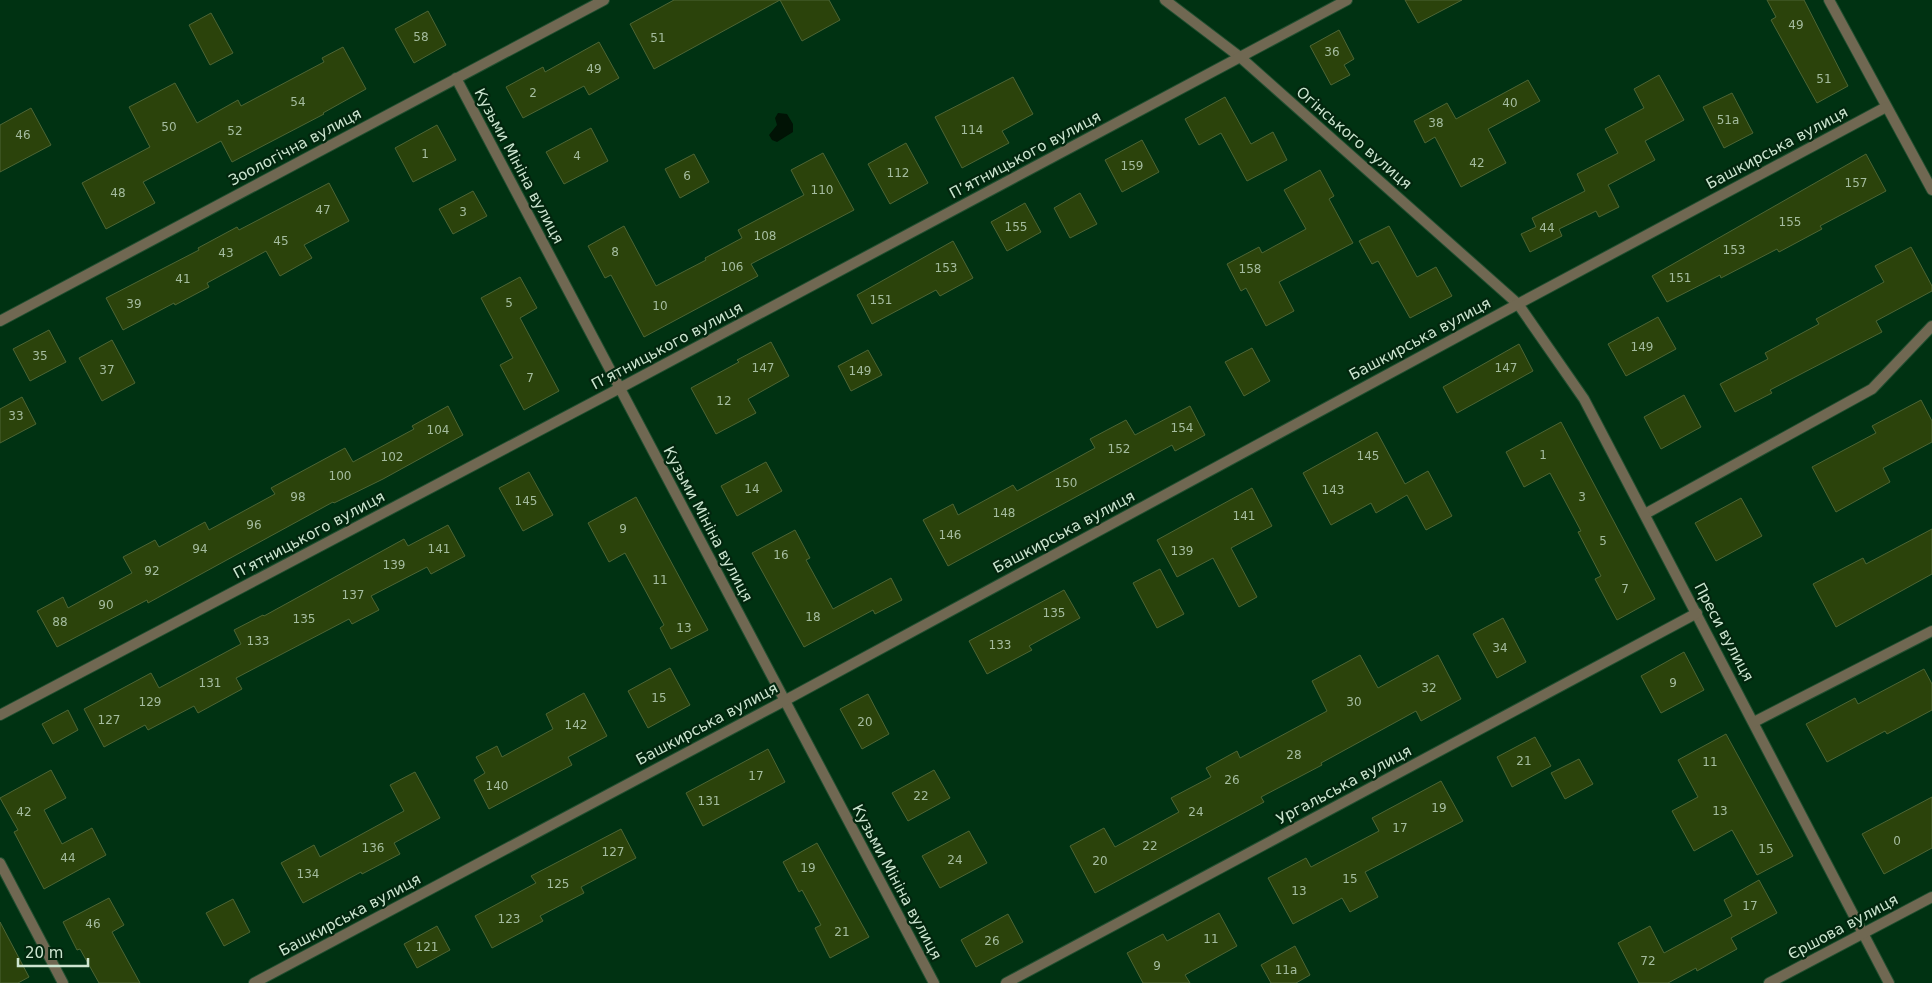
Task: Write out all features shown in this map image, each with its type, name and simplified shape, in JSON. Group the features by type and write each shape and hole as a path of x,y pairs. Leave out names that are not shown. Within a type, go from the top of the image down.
{"street":[{"name":"Зоологічна вулиця","path":"0,321 604,0"},
{"name":"Огінського вулиця","path":"1165,0 1240,58 1518,304"},
{"name":"П’ятницького вулиця","path":"0,715 620,388 1347,0"},
{"path":"1829,0 1932,190"},
{"name":"Кузьми Мініна вулиця","path":"456,78 934,983"},
{"name":"Башкирська вулиця","path":"254,983 784,701 1886,107"},
{"name":"Преси вулиця","path":"1518,304 1584,399 1889,983"},
{"path":"1645,514 1872,390 1932,326"},
{"name":"Ургальська вулиця","path":"1006,983 1697,613"},
{"path":"1754,722 1932,631"},
{"path":"0,863 63,983"},
{"name":"Єршова вулиця","path":"1769,983 1932,897"}],"shaded area":[{"path":"778,113 787,114 793,124 793,132 777,142 772,140 769,135 777,125 775,118"}],"building":[{"path":"674,0 780,0 654,69 630,24"},
{"path":"780,0 829,0 840,20 802,41"},
{"path":"1405,0 1462,0 1418,23"},
{"path":"1767,0 1804,0 1848,86 1817,103 1771,20 1776,17"},
{"path":"428,11 446,45 414,63 395,29"},
{"path":"211,13 233,53 210,65 189,25"},
{"path":"1339,30 1354,59 1344,65 1350,75 1331,85 1310,46"},
{"path":"599,42 619,78 589,95 584,86 523,118 506,87 543,67 545,72"},
{"path":"343,47 366,89 324,114 232,162 221,141 143,182 155,203 106,229 82,183 150,147 129,107 175,83 197,123 238,100 241,106 324,62 322,58"},
{"path":"1659,75 1684,120 1645,141 1655,160 1608,185 1619,207 1599,217 1596,211 1559,229 1562,236 1530,252 1521,234 1536,227 1532,218 1585,191 1577,174 1618,153 1605,129 1644,108 1634,89"},
{"path":"1013,77 1033,114 1002,131 1009,143 962,168 935,117"},
{"path":"1528,80 1540,101 1488,129 1506,163 1461,187 1435,137 1425,143 1414,121 1447,103 1456,119"},
{"path":"1732,93 1753,133 1724,148 1703,107"},
{"path":"1225,97 1251,144 1273,132 1287,160 1247,181 1221,133 1199,145 1185,119"},
{"path":"31,108 51,145 0,172 0,125"},
{"path":"437,125 456,160 413,182 395,148"},
{"path":"591,128 608,161 564,184 546,152"},
{"path":"1142,140 1159,172 1122,192 1105,160"},
{"path":"906,143 928,183 890,204 868,164"},
{"path":"823,153 854,210 751,264 758,276 644,337 611,275 605,278 588,246 624,226 656,286 706,260 705,258 742,238 738,230 804,195 791,170"},
{"path":"694,154 709,182 680,198 665,169"},
{"path":"1866,154 1886,191 1820,226 1822,229 1779,252 1777,249 1721,278 1720,275 1667,302 1652,276"},
{"path":"1320,170 1334,196 1329,199 1353,243 1279,282 1294,311 1266,326 1246,288 1241,291 1227,264 1259,247 1262,253 1306,229 1284,190"},
{"path":"329,183 349,221 304,245 312,258 280,276 266,251 207,283 209,287 123,330 106,298 199,250 198,248 237,227 239,230"},
{"path":"473,191 487,216 453,234 439,209"},
{"path":"1080,193 1097,224 1070,238 1054,208"},
{"path":"1025,203 1041,232 1007,251 991,222"},
{"path":"1389,226 1417,277 1436,267 1452,296 1410,318 1378,261 1372,264 1359,241"},
{"path":"953,241 973,278 940,296 936,290 872,324 857,295"},
{"path":"1911,247 1932,286 1932,291 1876,321 1882,332 1770,390 1772,393 1735,412 1720,384 1768,359 1765,353 1819,324 1816,319 1884,282 1875,266"},
{"path":"520,277 537,308 520,318 559,391 524,410 500,365 513,358 481,298"},
{"path":"1658,317 1676,349 1626,376 1608,344"},
{"path":"49,330 66,362 30,381 13,349"},
{"path":"112,340 135,383 102,401 79,358"},
{"path":"771,342 789,376 748,399 756,413 716,434 691,388"},
{"path":"1519,344 1533,371 1457,413 1443,387"},
{"path":"1252,348 1270,381 1244,396 1225,362"},
{"path":"868,350 882,375 851,391 838,366"},
{"path":"1684,395 1701,427 1661,449 1644,417"},
{"path":"22,397 36,424 0,443 0,409"},
{"path":"1921,400 1932,421 1932,442 1883,468 1890,482 1836,512 1812,467 1876,433 1872,426"},
{"path":"448,406 463,435 383,479 333,502 148,603 147,600 57,647 37,611 63,597 68,608 132,573 123,557 155,540 159,547 205,522 209,530 275,494 271,488 345,448 353,462 414,429 412,426"},
{"path":"1190,406 1205,435 1175,451 1172,445 948,566 923,520 953,504 958,515 1013,485 1017,491 1095,448 1090,439 1126,420 1135,435"},
{"path":"1561,422 1655,599 1617,620 1595,579 1601,576 1578,532 1581,531 1550,473 1524,487 1506,452"},
{"path":"1377,432 1405,484 1428,471 1452,516 1426,530 1407,495 1376,513 1371,503 1331,525 1303,473"},
{"path":"766,462 782,491 737,516 721,486"},
{"path":"529,472 553,515 523,531 499,488"},
{"path":"1252,488 1272,526 1231,548 1257,597 1239,607 1213,558 1177,577 1157,540"},
{"path":"636,497 708,630 671,649 660,628 664,625 625,553 609,562 588,523"},
{"path":"1741,498 1762,536 1716,561 1695,523"},
{"path":"448,525 465,556 431,574 427,567 371,596 379,610 352,624 349,619 236,678 242,689 198,713 194,706 148,730 145,725 104,747 84,709 151,673 159,688 241,644 234,630 264,616 404,539 408,546"},
{"path":"1932,529 1932,574 1836,627 1813,584 1863,558 1866,564"},
{"path":"795,530 810,558 806,560 833,609 891,578 902,600 875,614 873,610 804,647 752,553"},
{"path":"1160,569 1184,614 1157,628 1133,583"},
{"path":"1064,590 1080,618 1029,646 1032,650 987,674 969,641"},
{"path":"1503,618 1526,662 1497,678 1473,634"},
{"path":"1684,652 1704,690 1661,713 1641,676"},
{"path":"1360,655 1378,688 1438,655 1461,699 1421,721 1416,711 1321,763 1322,765 1261,797 1264,802 1095,893 1070,846 1104,828 1115,847 1179,812 1171,798 1211,777 1206,768 1237,751 1240,758 1327,711 1312,681"},
{"path":"670,668 690,705 648,728 628,691"},
{"path":"1924,669 1932,684 1932,710 1887,734 1885,731 1827,762 1806,724 1855,698 1858,704"},
{"path":"584,693 607,736 568,757 572,765 489,809 474,780 485,773 476,757 497,746 502,757 553,729 546,714"},
{"path":"868,694 889,734 862,749 840,709"},
{"path":"68,710 78,730 53,744 42,724"},
{"path":"1726,734 1793,856 1757,875 1732,830 1694,851 1672,811 1698,797 1678,760"},
{"path":"1535,737 1551,766 1512,787 1497,757"},
{"path":"768,749 785,782 703,826 686,793"},
{"path":"1579,759 1593,784 1565,799 1551,773"},
{"path":"51,770 66,798 44,810 62,844 92,828 106,855 44,889 14,832 18,830 0,798"},
{"path":"934,770 950,798 908,821 892,793"},
{"path":"415,772 440,818 394,843 400,854 362,874 361,872 303,903 281,863 314,845 320,857 404,811 390,785"},
{"path":"1441,781 1463,821 1365,872 1378,897 1350,912 1342,898 1293,924 1268,878 1306,858 1311,867 1379,831 1372,818"},
{"path":"1932,797 1932,848 1884,874 1862,834"},
{"path":"621,829 636,858 581,887 584,893 540,916 543,921 492,948 475,916 536,883 531,876"},
{"path":"969,831 987,863 940,888 922,856"},
{"path":"817,843 869,937 830,958 815,928 821,925 802,890 799,892 783,862"},
{"path":"1759,880 1777,913 1731,938 1737,949 1697,971 1696,968 1668,983 1639,983 1618,943 1650,926 1664,953 1732,916 1724,900"},
{"path":"109,898 124,925 112,932 140,983 99,983 80,949 77,950 63,922"},
{"path":"233,899 250,932 224,946 206,913"},
{"path":"1219,913 1237,946 1185,975 1190,983 1143,983 1127,953 1163,934 1167,941"},
{"path":"1008,914 1023,942 976,967 961,940"},
{"path":"0,922 29,977 18,983 0,983"},
{"path":"437,926 450,950 417,968 404,944"},
{"path":"1295,946 1310,975 1296,983 1271,983 1261,965"}]}
